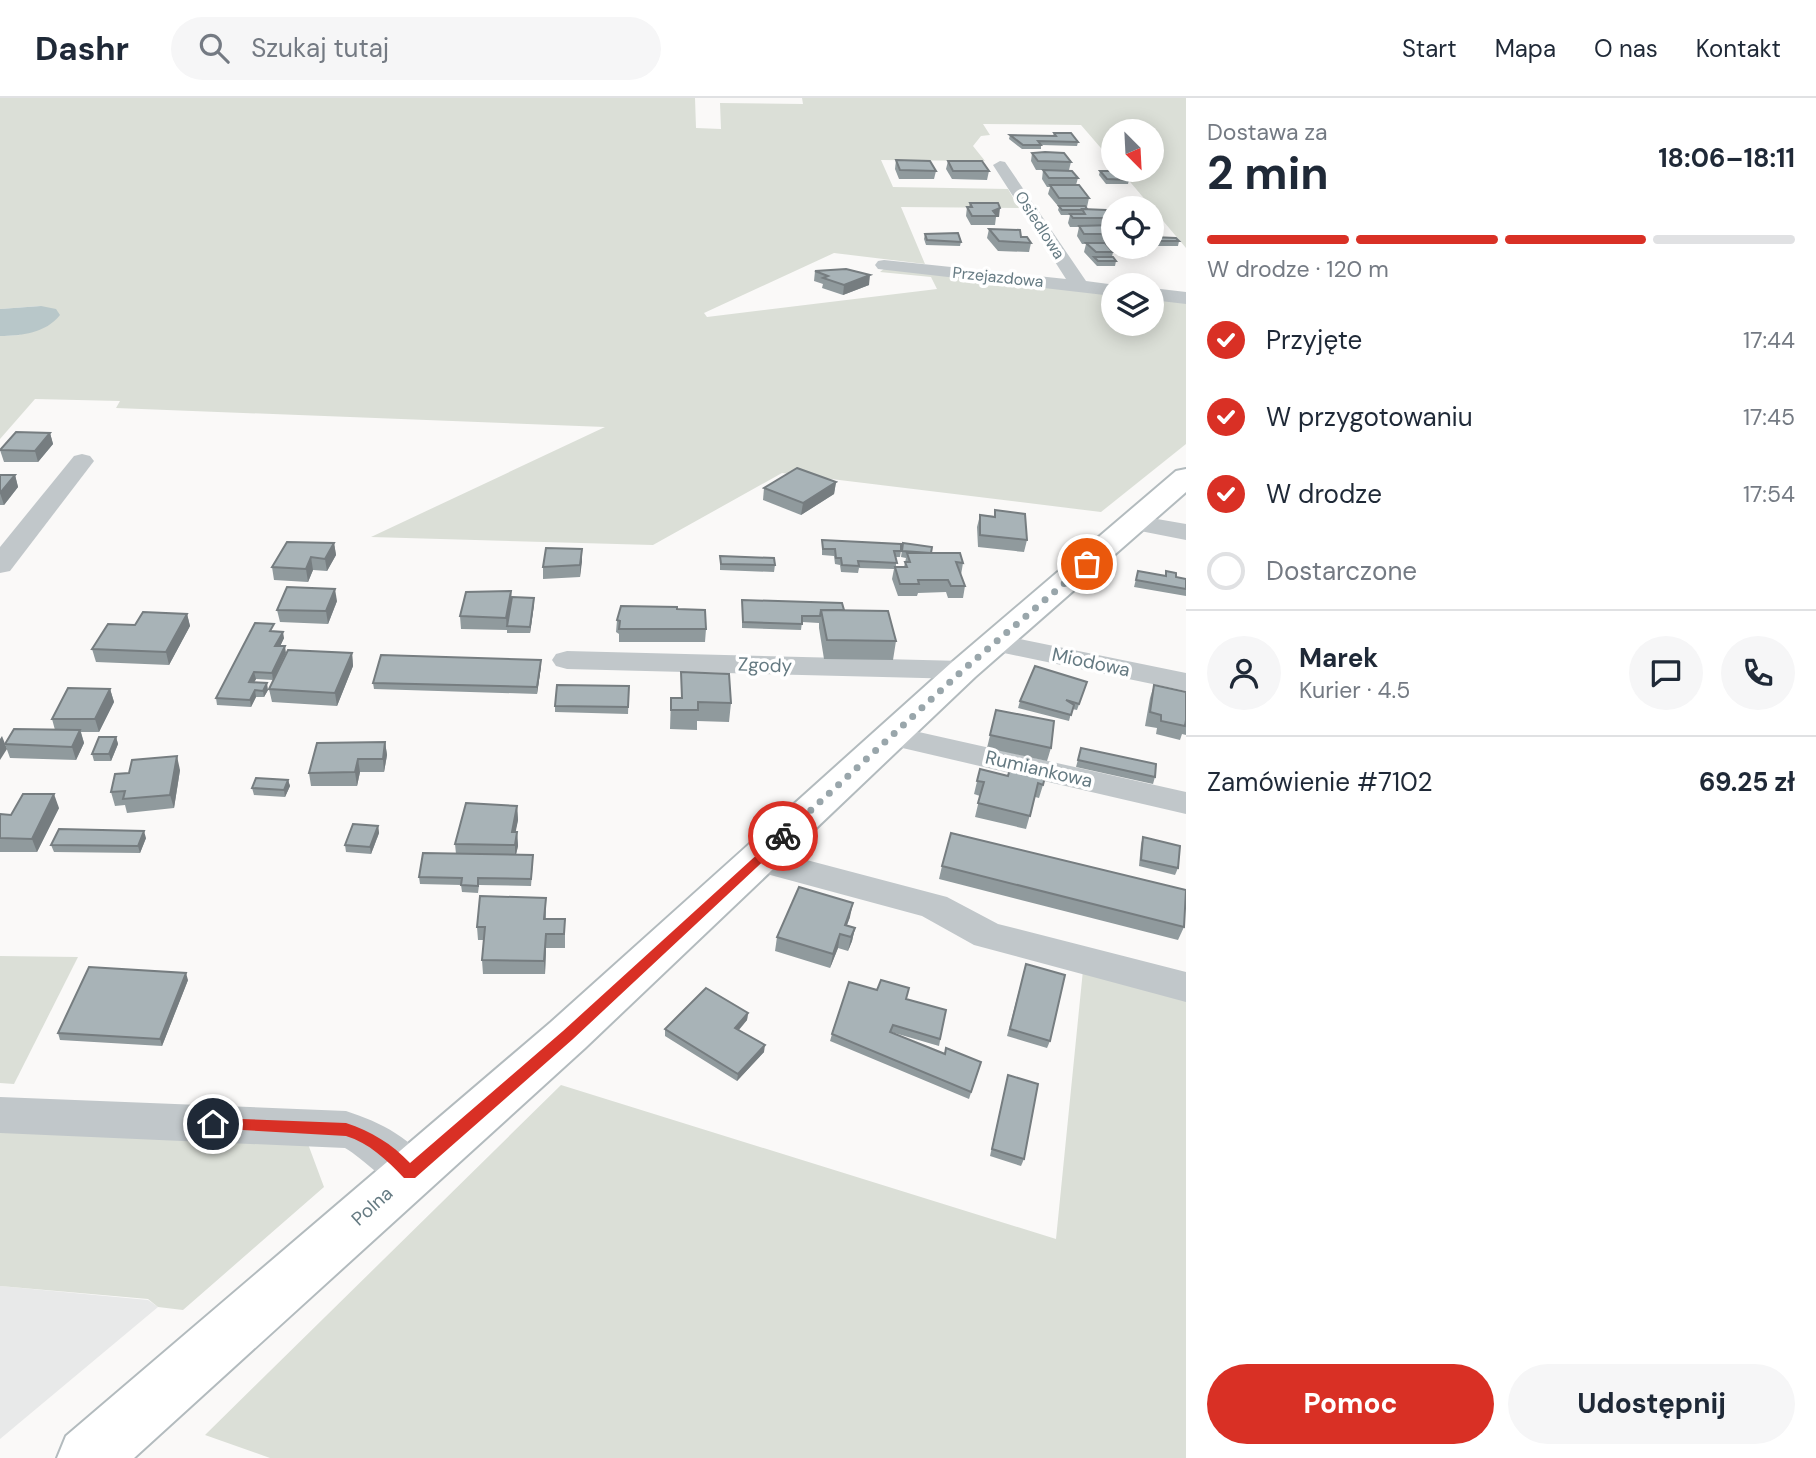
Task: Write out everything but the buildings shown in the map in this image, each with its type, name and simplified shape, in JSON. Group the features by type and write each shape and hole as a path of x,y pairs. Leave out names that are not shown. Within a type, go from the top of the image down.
{"street":[{"name":"Osiedlowa","path":"1000,164 1080,286"},
{"name":"Przejazdowa","path":"884,265 1101,289"},
{"path":"1164,295 1186,298"},
{"path":"0,565 82,461"},
{"name":"Polna","path":"88,1458 568,1035 963,670 1186,477"},
{"path":"1134,523 1186,532"},
{"name":"Miodowa","path":"995,643 1186,682"},
{"name":"Zgody","path":"567,660 963,670"},
{"name":"Rumiankowa","path":"892,736 1186,803"},
{"path":"757,859 934,906 987,935 1186,987"},
{"path":"0,1115 346,1130 360,1134 391,1154 410,1173"}],"shaded area":[{"path":"0,98 695,98 696,128 721,129 720,103 803,104 802,98 1186,98 1186,248 1164,222 1164,196 1142,196 1130,182 1164,182 1164,119 1101,119 1101,148 1081,125 983,124 990,135 981,136 973,146 985,161 881,160 893,187 1008,189 1019,208 901,207 925,264 834,253 704,313 707,317 937,289 931,277 880,272 885,268 1101,291 1101,336 1164,336 1164,298 1186,301 1186,444 1101,512 782,473 653,545 371,537 605,427 116,408 120,401 35,399 0,439 0,336 20,335 41,306 0,309"},
{"path":"41,306 56,309 60,315 40,330 0,336 0,309"},
{"path":"0,956 78,957 14,1084 0,1083"},
{"path":"1083,970 1186,998 1186,1458 270,1458 205,1435 561,1085 1056,1239"},
{"path":"0,1132 308,1144 324,1187 183,1310 158,1307 148,1299 0,1286"},
{"path":"0,1286 148,1300 158,1307 0,1439"}],"way so far":[{"path":"783,836 963,670 1087,564"}],"route":[{"path":"213,1124 346,1130 360,1134 391,1154 410,1173 568,1035 783,836"}]}
